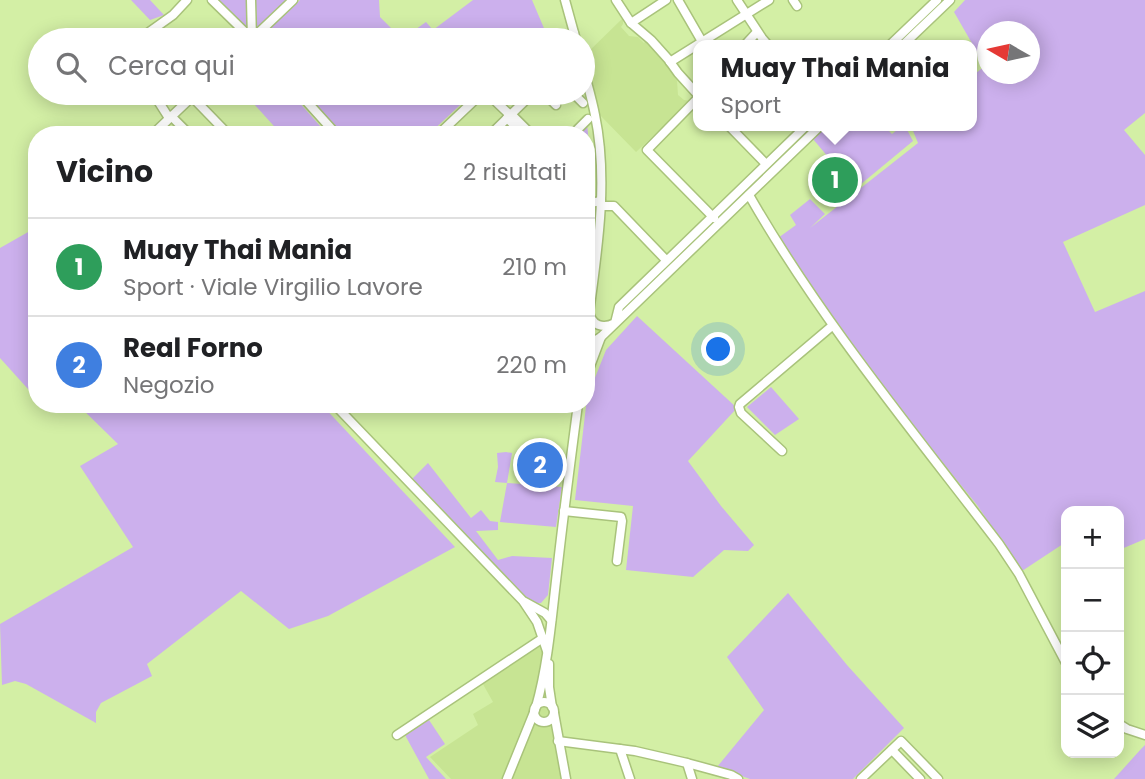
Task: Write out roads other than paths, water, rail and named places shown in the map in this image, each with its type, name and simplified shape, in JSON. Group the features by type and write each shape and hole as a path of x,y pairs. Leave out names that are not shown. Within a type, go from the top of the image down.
{"street":[{"path":"155,28 173,15 187,0"},
{"path":"212,0 240,28"},
{"path":"251,0 252,28"},
{"path":"264,28 293,0"},
{"path":"565,0 573,28"},
{"path":"616,0 631,23 651,40 693,91"},
{"path":"631,23 666,0"},
{"path":"678,0 701,40"},
{"path":"737,0 764,40"},
{"path":"709,40 769,0"},
{"path":"895,40 937,0"},
{"path":"908,40 950,0"},
{"path":"750,40 757,32"},
{"path":"670,62 693,49"},
{"path":"693,102 647,150 716,219"},
{"path":"162,105 180,126"},
{"path":"161,126 183,105"},
{"path":"203,105 221,126"},
{"path":"310,105 329,126"},
{"path":"447,126 469,105"},
{"path":"499,105 522,126"},
{"path":"499,126 521,105"},
{"path":"593,105 600,155 601,203 595,243"},
{"path":"510,116 517,126"},
{"path":"581,126 588,119"},
{"path":"734,131 766,164"},
{"path":"595,341 801,131"},
{"path":"615,323 619,307 666,261 749,195 815,131"},
{"path":"749,195 832,326 999,544 1019,574 1061,654"},
{"path":"595,203 614,206 666,261"},
{"path":"595,324 605,327 615,323"},
{"path":"782,451 741,413 740,404 832,326"},
{"path":"595,353 601,337"},
{"path":"343,413 523,601 547,637 549,687 566,779"},
{"path":"507,779 541,688 577,413"},
{"path":"564,510 621,517 617,561"},
{"path":"536,607 545,606 554,600"},
{"path":"523,601 545,613 551,620"},
{"path":"538,625 545,625 551,620"},
{"path":"397,735 547,637"},
{"path":"535,709 544,702 553,710"},
{"path":"535,709 536,717 553,731 558,740"},
{"path":"521,746 530,731 543,721 551,719 553,710"},
{"path":"1124,727 1145,735"},
{"path":"558,740 687,763 734,778"},
{"path":"861,779 901,741 938,779"},
{"path":"620,749 630,779"},
{"path":"892,750 920,779"},
{"path":"687,763 692,779"}],"place":[{"name":"Muay Thai Mania","path":"835,180"},
{"name":"Real Forno","path":"540,465"}]}
